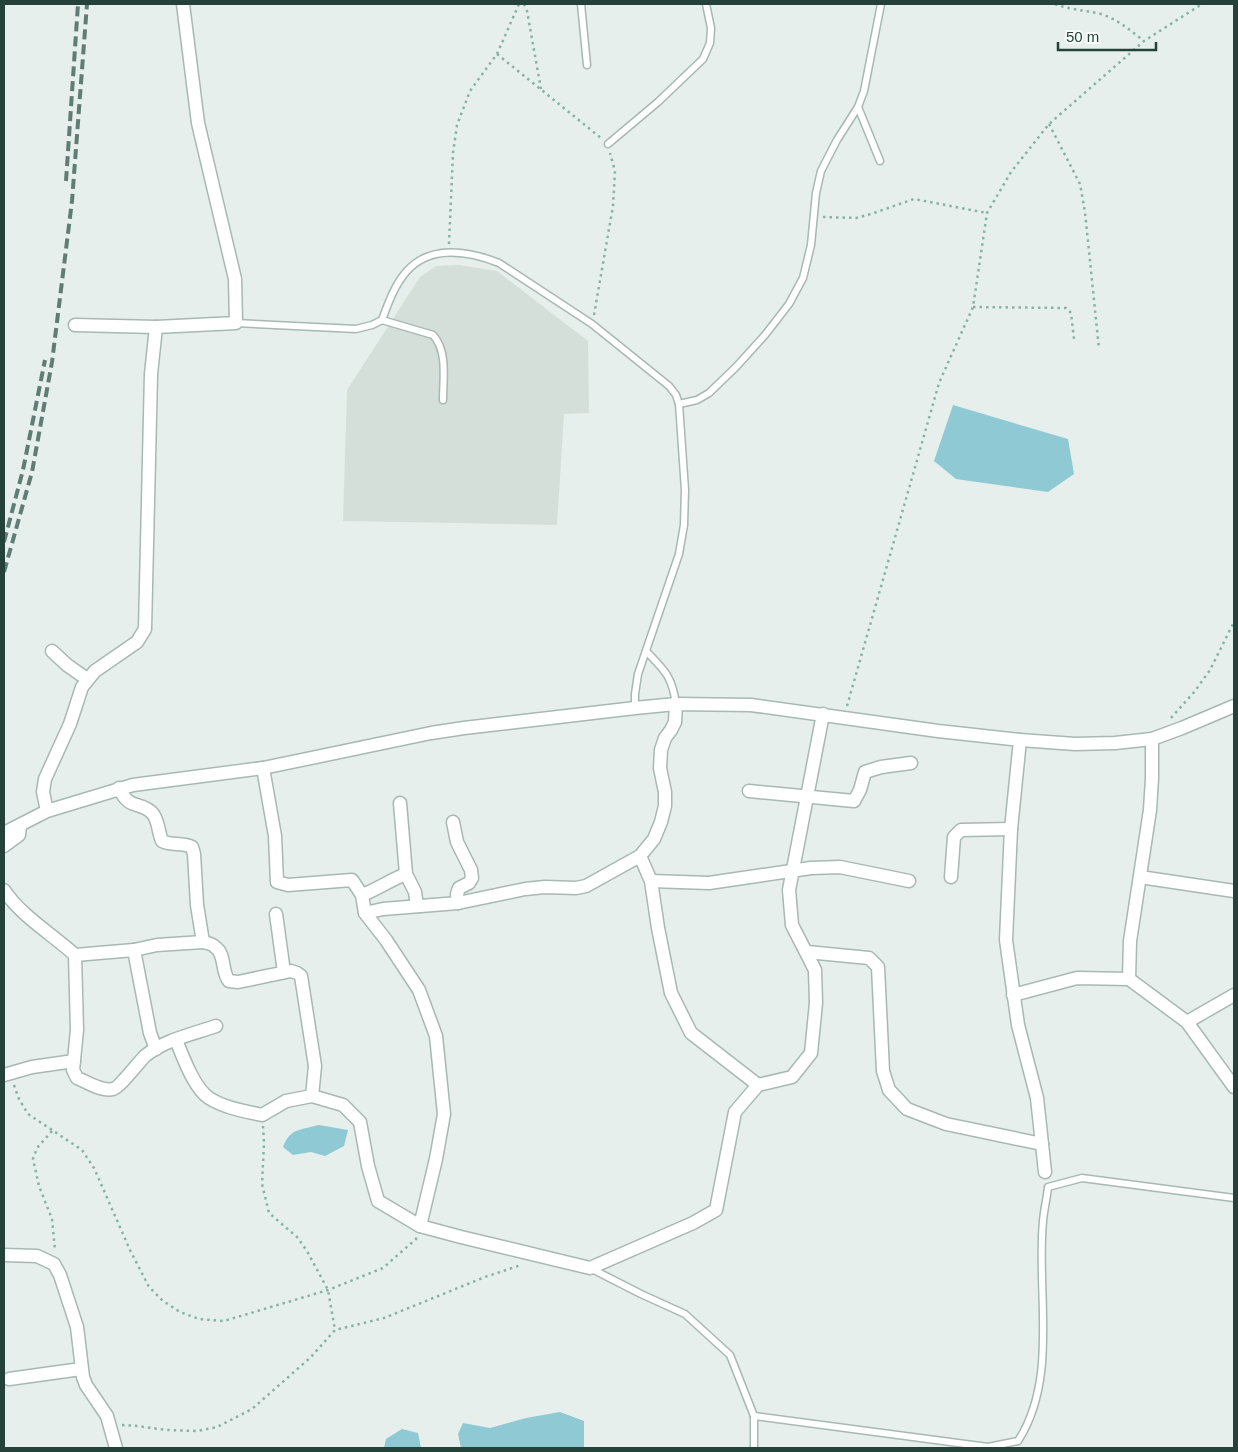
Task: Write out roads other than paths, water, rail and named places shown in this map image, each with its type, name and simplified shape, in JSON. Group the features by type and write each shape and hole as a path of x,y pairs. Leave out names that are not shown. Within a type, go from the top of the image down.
{"street":[{"path":"75,325 156,327 236,323 235,279 198,123 183,4"},
{"path":"47,811 43,792 45,779 70,724 82,687 87,678 95,671 137,642 145,629 151,374 156,327"},
{"path":"52,651 87,678"},
{"path":"365,913 383,909 458,903 525,889 544,887 576,888 586,886 640,856 654,839 665,806 665,792 660,768 661,750 665,738 675,722 676,704"},
{"path":"4,833 47,811 133,785 263,768 440,732 634,708 676,704 751,705 938,731 1075,744 1115,743 1152,739 1234,706"},
{"path":"176,1040 190,1074 208,1097 234,1110 262,1115 286,1101 312,1096 343,1105 360,1122 368,1166 378,1201 420,1226 590,1268 692,1223 716,1210 735,1112 758,1086 792,1077 811,1053 816,1003 815,970 792,925 789,890 822,714"},
{"path":"1128,978 1130,941 1150,810 1152,739"},
{"path":"1020,740 1011,830 1006,940 1018,1026 1036,1098 1044,1172"},
{"path":"749,791 806,798 854,801 860,790 865,772 882,766 911,763"},
{"path":"263,768 274,836 277,882 288,885 352,880 362,895 365,913 386,940 419,990 436,1036 444,1114 436,1159 420,1226"},
{"path":"119,788 124,798 130,803 148,809 153,814 162,841 167,844 188,844 192,847 197,905 204,942"},
{"path":"400,802 406,874 415,892 417,906"},
{"path":"453,822 457,842 471,870 472,878 469,883 459,888 457,894 458,903"},
{"path":"4,846 19,835 20,825"},
{"path":"951,877 954,837 961,830 1011,830"},
{"path":"640,856 651,881 671,993 691,1033 758,1086"},
{"path":"651,881 709,883 811,868 840,868 909,881"},
{"path":"362,895 376,890 389,880 406,874"},
{"path":"1140,878 1234,891"},
{"path":"4,894 75,955 78,1030 74,1074 77,1078 106,1089 114,1089 147,1055 156,1049 216,1026"},
{"path":"276,914 284,972"},
{"path":"75,955 134,950 157,945 204,942 215,946 220,953 225,977 229,981 238,982 292,971 297,973 301,976 315,1066 312,1096"},
{"path":"134,950 150,1033 156,1049"},
{"path":"806,952 869,958 878,967 883,1071 889,1090 907,1109 946,1124 1042,1144"},
{"path":"1013,995 1077,978 1128,978 1187,1022 1234,1087"},
{"path":"1187,1022 1234,995"},
{"path":"7,1074 32,1067 74,1061"},
{"path":"4,1255 37,1256 54,1264 60,1275 76,1327 81,1369 86,1385 107,1416 116,1448"},
{"path":"9,1379 81,1369"}],"lane":[{"path":"581,4 587,65"},
{"path":"608,144 658,102 703,59 710,43 711,28 706,4"},
{"path":"679,404 697,400 709,393 736,367 765,335 789,304 803,278 811,245 816,193 821,171 837,140 858,107 864,90 881,4"},
{"path":"858,107 880,161"},
{"path":"236,323 356,329 372,325 382,320 392,294 406,271 421,260 431,255 448,252 483,257 499,263 592,324 669,386 676,395 679,404 686,490 684,525 678,554 638,674 634,694 634,708"},
{"path":"382,320 433,336 439,342 442,358 443,400"},
{"path":"646,651 666,672 671,681 676,704"},
{"path":"754,1416 988,1447 1018,1442 1034,1410 1042,1365 1043,1221 1048,1187 1082,1178 1234,1198"},
{"path":"590,1268 685,1314 730,1355 754,1416 754,1448"}],"water":[{"path":"953,405 1068,439 1074,474 1048,492 956,479 934,461"},
{"path":"319,1125 348,1130 344,1146 325,1156 311,1152 293,1155 283,1147 289,1136 293,1133"},
{"path":"560,1412 584,1421 584,1448 461,1448 458,1434 463,1423 490,1428 526,1418"},
{"path":"402,1429 418,1433 421,1448 384,1448 386,1439"}],"railway":[{"path":"66,181 78,4"},
{"path":"4,572 32,472 52,362 72,201 87,4"},
{"path":"4,542 23,470 45,360"}]}
